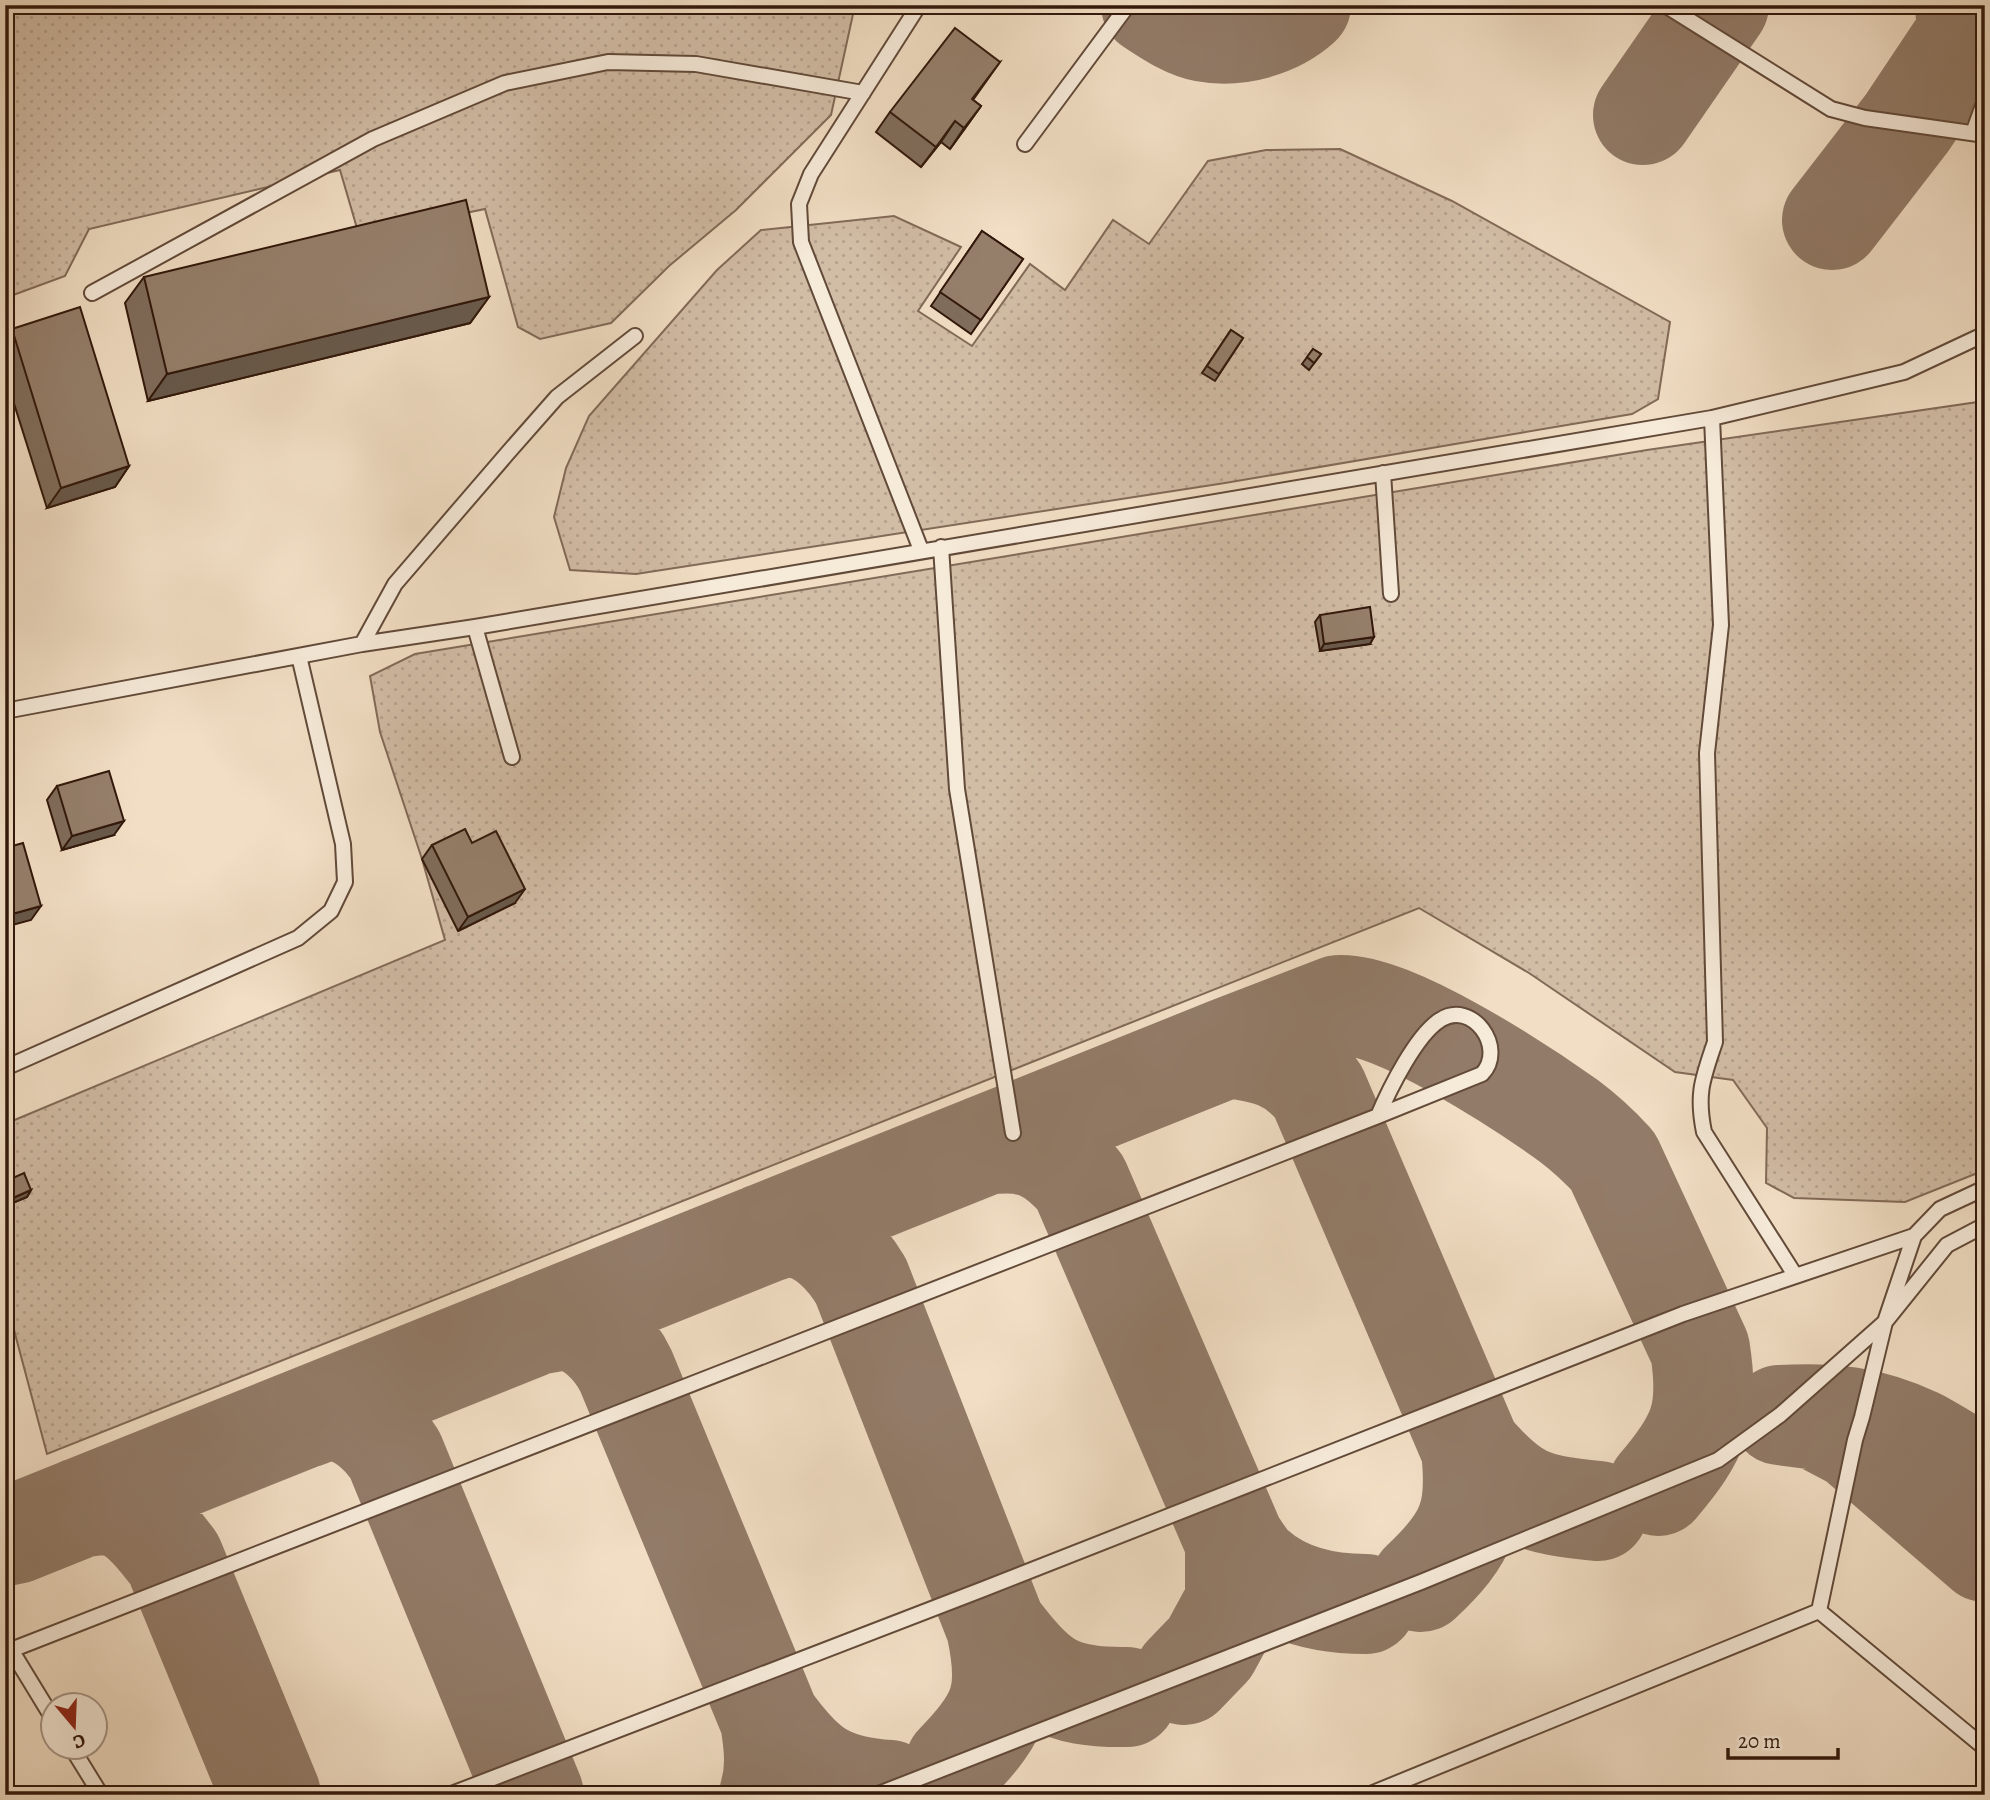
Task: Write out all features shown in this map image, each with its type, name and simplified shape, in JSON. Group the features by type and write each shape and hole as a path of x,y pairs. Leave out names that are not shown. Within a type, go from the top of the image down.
{"lane":[{"path":"919,5 811,174 799,204 801,242 921,550"},
{"path":"1025,144 1128,5"},
{"path":"1665,5 1831,109 1865,118 1979,134 1985,100"},
{"path":"92,293 373,139 505,83 608,62 696,64 863,93"},
{"path":"5,710 362,644 1712,418 1904,372 1985,334"},
{"path":"362,644 395,584 523,435 557,397 635,336"},
{"path":"1712,418 1721,625 1707,753 1715,1042 1701,1083 1699,1106 1704,1132 1795,1275"},
{"path":"1383,473 1391,594"},
{"path":"941,547 957,789 1013,1133"},
{"path":"475,627 512,757"},
{"path":"5,1068 298,937 331,911 345,882 343,844 299,656"},
{"path":"38,1694 8,1645 1378,1116 1482,1074 1488,1069 1492,1052 1488,1038 1475,1020 1459,1015 1441,1019 1426,1034 1392,1084 1378,1116"},
{"path":"449,1795 1684,1314 1913,1236 1940,1209 1985,1188"},
{"path":"876,1795 1421,1582 1718,1460 1780,1415 1885,1322 1947,1245 1985,1225"},
{"path":"1819,1611 1855,1440 1885,1322 1913,1236"},
{"path":"1819,1611 1985,1748"},
{"path":"1368,1795 1819,1611"},
{"path":"81,1762 101,1795"}],"shaded area":[{"path":"5,5 855,5 831,115 736,210 669,266 611,323 540,339 518,327 485,209 359,235 340,170 89,229 65,276 5,298"},
{"path":"1340,149 1452,201 1670,322 1658,399 1632,414 1225,483 636,574 570,570 554,517 566,468 589,416 717,270 761,230 894,216 961,247 918,311 972,346 1030,264 1065,290 1113,220 1149,244 1208,161 1266,150"},
{"path":"1985,401 1985,1170 1905,1202 1794,1198 1766,1183 1767,1128 1733,1080 1675,1072 1529,973 1419,908 47,1454 5,1296 5,1124 445,940 422,859 380,732 370,676 415,654 1647,450"}],"building":[{"path":"955,28 1000,62 972,99 981,106 964,128 955,121 936,147 890,112"},
{"path":"466,200 489,297 167,374 144,277"},
{"path":"982,231 1023,259 981,320 940,292"},
{"path":"80,307 129,466 61,488 12,329"},
{"path":"1231,330 1243,338 1219,374 1207,366"},
{"path":"1313,349 1321,354 1314,363 1307,357"},
{"path":"1370,607 1374,637 1324,644 1320,615"},
{"path":"109,771 124,821 72,836 57,786"},
{"path":"465,829 472,843 496,831 525,889 468,917 432,845"},
{"path":"23,843 41,906 5,916 5,848"},
{"path":"24,1173 31,1190 13,1198 6,1181"}],"taxiway":[{"path":"1151,5 1191,28 1218,33 1244,32 1269,25 1301,5"},
{"path":"1643,115 1719,5"},
{"path":"1832,220 1907,123 1967,33 1965,5"},
{"path":"5,1536 1338,1005 1361,1007 1390,1017 1456,1049 1569,1121 1613,1161 1700,1349 1703,1391 1698,1423 1683,1453 1658,1486"},
{"path":"1227,1048 1266,1055 1288,1064 1318,1091 1471,1449 1500,1479 1526,1497 1556,1506 1598,1511"},
{"path":"985,1145 1014,1144 1038,1149 1059,1161 1080,1182 1235,1542 1249,1562 1267,1578 1293,1592 1321,1600 1366,1604"},
{"path":"765,1233 789,1227 814,1234 841,1254 861,1281 996,1627 1024,1661 1051,1683 1083,1694 1127,1697"},
{"path":"536,1325 564,1321 584,1326 609,1345 626,1371 770,1720 774,1766 769,1795"},
{"path":"302,1419 326,1411 349,1415 375,1431 395,1455 534,1795"},
{"path":"1985,1471 1967,1466 1917,1438 1866,1420 1816,1414 1780,1415 1817,1420 1855,1440 1985,1552"},
{"path":"1421,1582 1450,1552 1466,1523 1473,1491 1471,1449"},
{"path":"82,1507 110,1505 130,1513 146,1526 174,1559 271,1795"},
{"path":"1184,1675 1210,1648 1235,1602 1235,1542"},
{"path":"955,1764 983,1732 998,1702 1002,1687 1002,1670 996,1627"},
{"path":"770,1720 795,1751 819,1772 849,1784 889,1790"}]}
